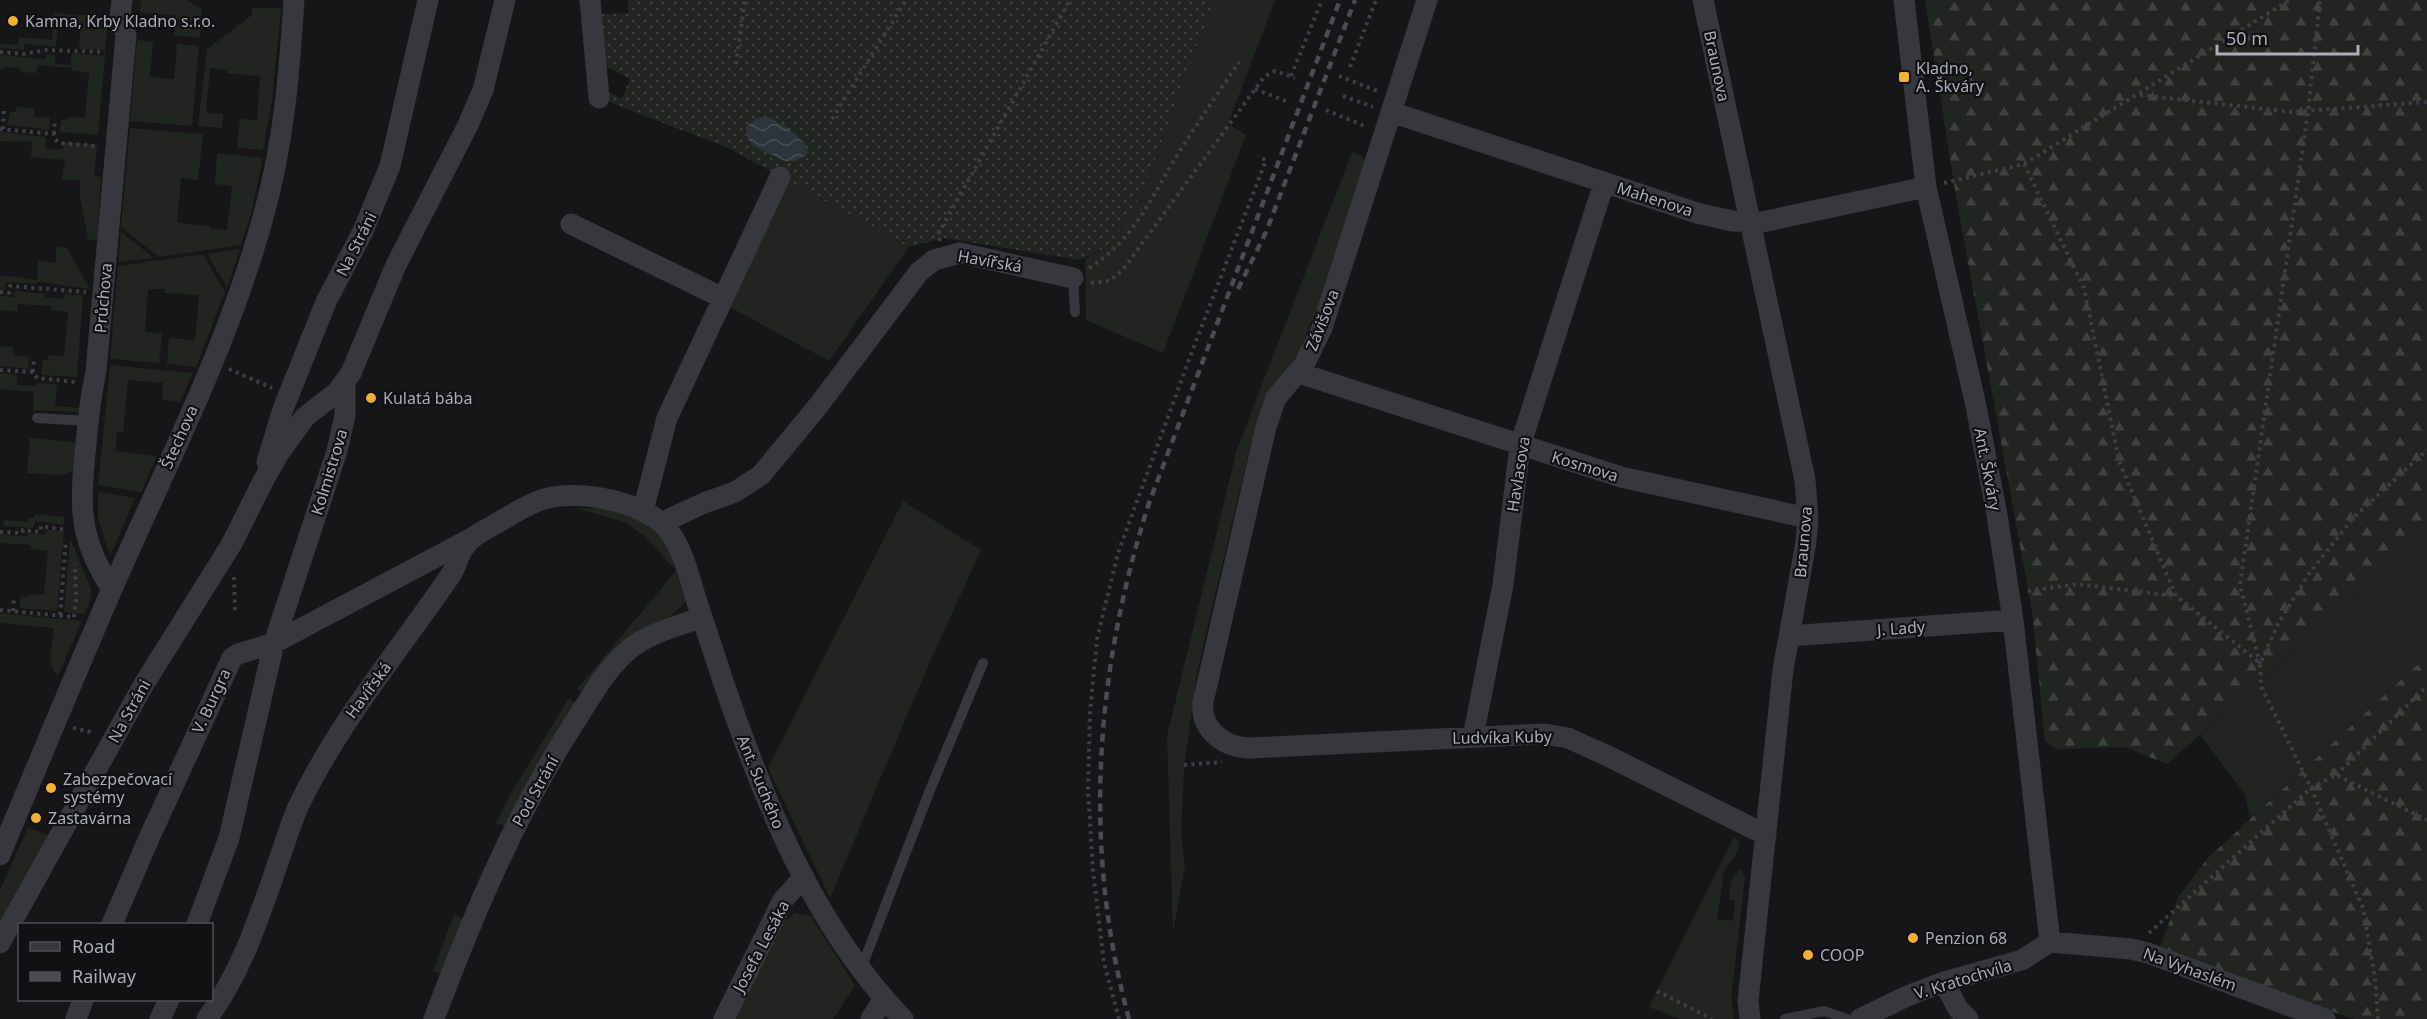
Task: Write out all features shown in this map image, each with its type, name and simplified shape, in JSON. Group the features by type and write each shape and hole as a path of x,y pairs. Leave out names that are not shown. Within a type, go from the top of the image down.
{"street":[{"name":"Průchova","path":"112,589 93,557 86,537 82,514 82,483 96,371 126,35 120,18 122,0"},
{"name":"Štechova","path":"0,855 112,589 220,343 250,261 270,188 279,144 290,56 294,0"},
{"name":"Na Stráni","path":"263,481 271,447 289,395 326,302 363,231 390,166 428,0"},
{"name":"Kolmistrova","path":"197,923 229,838 274,643 337,452 345,415 345,382 354,367 396,265 468,125 483,90 505,0"},
{"path":"590,0 599,98"},
{"name":"Závišova","path":"1217,737 1203,718 1202,707 1266,427 1276,398 1299,373 1322,328 1386,105 1427,0"},
{"name":"Braunova","path":"1702,0 1805,480 1808,518 1803,562 1783,669 1748,1000 1750,1019"},
{"name":"Ant. Škváry","path":"1904,0 1926,187 1978,417 1997,515 2013,620 2050,942"},
{"name":"Mahenova","path":"1386,105 1604,183 1697,213 1731,221 1762,222 1926,187"},
{"path":"643,511 667,418 780,177"},
{"name":"Havlasova","path":"1473,737 1503,585 1520,446 1604,183"},
{"path":"571,224 723,298"},
{"name":"Havířská","path":"207,1019 232,980 248,948 296,812 317,768 343,725 452,574 464,547 471,539 529,505 562,495 578,495 612,501 643,511 662,523 704,503 735,492 761,475 818,406 919,272 926,265 943,256 968,254 1082,280"},
{"name":"Kosmova","path":"1299,373 1621,477 1808,518"},
{"name":"Na Stráni","path":"2,940 144,684 231,545 263,481 305,417 345,382"},
{"name":"Ant. Suchého","path":"662,523 674,539 684,561 760,785 804,877 834,930 861,970 903,1019"},
{"name":"V. Burgra","path":"112,923 230,661 238,654 274,643 471,539"},
{"name":"Pod Strání","path":"434,1019 490,878 527,803 586,704 610,670 632,648 652,636 702,617"},
{"name":"J. Lady","path":"1789,636 2013,620"},
{"name":"Ludvíka Kuby","path":"1217,737 1231,745 1249,748 1544,734 1568,738 1766,835"},
{"name":"Josefa Lesáka","path":"724,1019 783,900 804,877"},
{"name":"Na Vyhaslém","path":"2050,942 2131,949 2148,953 2325,1019"},
{"name":"V. Kratochvíla","path":"1860,1019 1907,996 1944,982 2022,960 2050,942"},
{"path":"1944,982 1958,1009 1968,1019"},
{"path":"871,1019 884,998"},
{"path":"76,1019 82,1001"},
{"path":"160,1019 168,1001"}],"lane":[{"path":"1075,312 1082,280"},
{"path":"36,418 88,421"},
{"path":"861,970 930,790 983,663"},
{"path":"1785,1019 1824,1011 1847,1019"}],"path":[{"path":"736,64 744,0"},
{"path":"832,119 906,0"},
{"path":"943,256 938,234 1070,0"},
{"path":"1082,280 1109,281 1122,271 1264,77 1271,72 1279,71 1293,77 1322,0"},
{"path":"1350,67 1376,0"},
{"path":"1926,187 2024,164 2290,0"},
{"path":"2320,0 2308,111 2240,585 2260,664 2261,686 2311,788 2362,908 2375,978 2378,1019"},
{"path":"0,52 23,54 47,50 105,52"},
{"path":"1082,280 1115,250 1134,228 1183,146 1239,62"},
{"path":"1339,76 1386,105"},
{"path":"1255,89 1288,102"},
{"path":"2139,95 2292,112 2427,102"},
{"path":"1343,96 1386,105"},
{"path":"4,109 1,129 54,134"},
{"path":"1326,110 1372,129"},
{"path":"55,119 54,134 55,139 59,142 94,147"},
{"path":"1119,1019 1104,963 1093,871 1088,790 1090,714 1097,639 1118,553 1266,160 1258,156"},
{"path":"2024,164 2084,288 2119,461 2176,596 2260,664"},
{"path":"0,292 9,293 10,286 87,292"},
{"path":"34,357 33,372 37,378 76,382"},
{"path":"224,366 289,395"},
{"path":"0,370 33,372"},
{"path":"2260,664 2278,624 2308,575 2353,518 2427,450"},
{"path":"0,532 40,532 41,526 64,528 73,534"},
{"path":"60,615 67,531"},
{"path":"0,610 75,617 75,562"},
{"path":"2009,594 2077,584 2176,596"},
{"path":"13,611 14,596"},
{"path":"2131,949 2311,788 2336,775 2427,686"},
{"path":"69,727 104,736"},
{"path":"1184,765 1232,762"},
{"path":"2336,775 2427,820"},
{"path":"1657,992 1712,1019"}],"green space":[{"path":"141,0 187,0 202,9 200,38 174,35 176,16 140,12"},
{"path":"628,0 1214,0 1145,187 1111,245 1080,260 944,238 909,247 728,148 604,100 605,91 622,98 630,79 604,65 598,14 628,13"},
{"path":"1214,0 1275,0 1228,124 1246,135 1163,353 1086,320 1085,259 1111,245 1145,187"},
{"path":"1925,0 2427,0 2427,533 2167,764 2124,747 2060,749 2054,748 2045,741 2032,611 1957,202"},
{"path":"252,8 281,8 272,100 263,150 237,148 240,119 257,120 260,76 227,73 227,70 210,68 206,113 223,114 222,128 198,126 207,49 252,15"},
{"path":"54,13 108,17 105,50 79,49 81,25 58,22 56,47 25,44 24,50 0,48 1,44 18,45 19,37 52,40"},
{"path":"137,40 153,42 150,77 174,79 177,44 199,46 192,126 130,121"},
{"path":"72,53 105,56 98,135 60,132 61,119 85,118 89,73 72,71 72,68 38,65 37,73 20,72 20,68 4,67 0,70 0,55 46,59 47,54 55,55 55,64 70,65"},
{"path":"17,107 34,108 34,117 50,118 49,130 7,125 10,112 16,112"},
{"path":"130,128 203,134 198,180 181,178 177,223 227,230 232,186 215,184 217,153 263,158 251,214 241,245 159,257 121,227"},
{"path":"0,132 46,137 45,148 63,150 64,142 97,145 94,176 101,177 97,239 92,241 88,238 80,198 80,181 62,179 65,160 31,157 32,142 0,141"},
{"path":"1352,152 1362,156 1367,166 1319,317 1311,322 1296,361 1267,396 1250,448 1197,673 1184,767 1181,835 1185,866 1173,933 1167,736 1237,449"},
{"path":"787,180 909,247 829,361 728,306"},
{"path":"121,232 154,258 118,262"},
{"path":"56,247 67,248 90,289 37,282 36,284 6,282 5,289 0,289 0,275 37,280 38,261 56,263"},
{"path":"240,249 227,288 207,254"},
{"path":"203,254 225,292 196,367 167,364 169,338 195,340 199,295 165,293 165,289 148,289 145,332 162,334 159,363 110,359 118,266"},
{"path":"15,291 45,294 45,297 63,299 64,294 83,295 77,377 41,375 43,360 47,360 48,355 64,356 68,312 51,310 51,306 18,304 17,312 0,310 0,296 14,297"},
{"path":"0,346 13,347 13,355 29,357 28,369 0,366"},
{"path":"110,365 193,373 180,402 162,400 163,383 128,380 123,432 117,432 115,451 157,456 141,492 98,485"},
{"path":"0,373 17,375 17,385 57,384 55,406 81,408 80,412 33,410 34,392 0,389"},
{"path":"30,438 73,442 76,445 76,468 65,475 27,473"},
{"path":"98,492 135,498 110,556 98,518"},
{"path":"903,501 981,550 928,666 830,898 768,768"},
{"path":"575,508 616,510 638,518 660,537 678,559 674,568 644,536 625,522"},
{"path":"35,514 64,517 64,525 35,521 33,528 3,526 4,520 29,522 29,518 34,518"},
{"path":"47,530 64,531 57,611 19,608 21,596 44,595 48,551 31,549 31,545 0,543 0,534 27,537 28,533 45,535"},
{"path":"2427,533 2427,656 2250,819 2245,794 2200,735"},
{"path":"70,538 91,589 91,598 85,614 64,612"},
{"path":"676,571 686,601 684,604 583,693 577,689"},
{"path":"0,613 82,621 58,676 51,660 54,628 0,623"},
{"path":"2427,656 2427,1019 2354,1019 2264,989 2160,948 2178,897 2208,858"},
{"path":"569,698 576,703 505,826 496,823 511,793"},
{"path":"28,827 51,837 0,926 0,890"},
{"path":"1734,837 1740,843 1737,853 1724,871 1717,919 1733,921 1735,900 1729,899 1730,886 1737,872 1741,870 1745,877 1731,999 1734,1019 1680,1019 1649,1007"},
{"path":"795,913 811,916 855,986 833,1019 735,1019 783,923"},
{"path":"454,914 464,919 443,974 433,971"}],"water":[{"path":"768,117 785,126 800,138 808,149 806,156 795,161 785,161 753,146 748,139 746,127 757,118"}],"railway":[{"path":"1129,1019 1114,954 1105,890 1100,825 1101,760 1116,631 1149,503 1340,0"},
{"path":"1238,289 1266,232 1355,0"}],"place":[{"name":"Kamna, Krby Kladno s.r.o.","path":"13,21"},
{"name":"Kladno, A. Škváry","path":"1904,77"},
{"name":"Kulatá bába","path":"371,398"},
{"name":"Zabezpečovací systémy","path":"51,788"},
{"name":"Zastavárna","path":"36,818"},
{"name":"Penzion 68","path":"1913,938"},
{"name":"COOP","path":"1808,955"}]}
